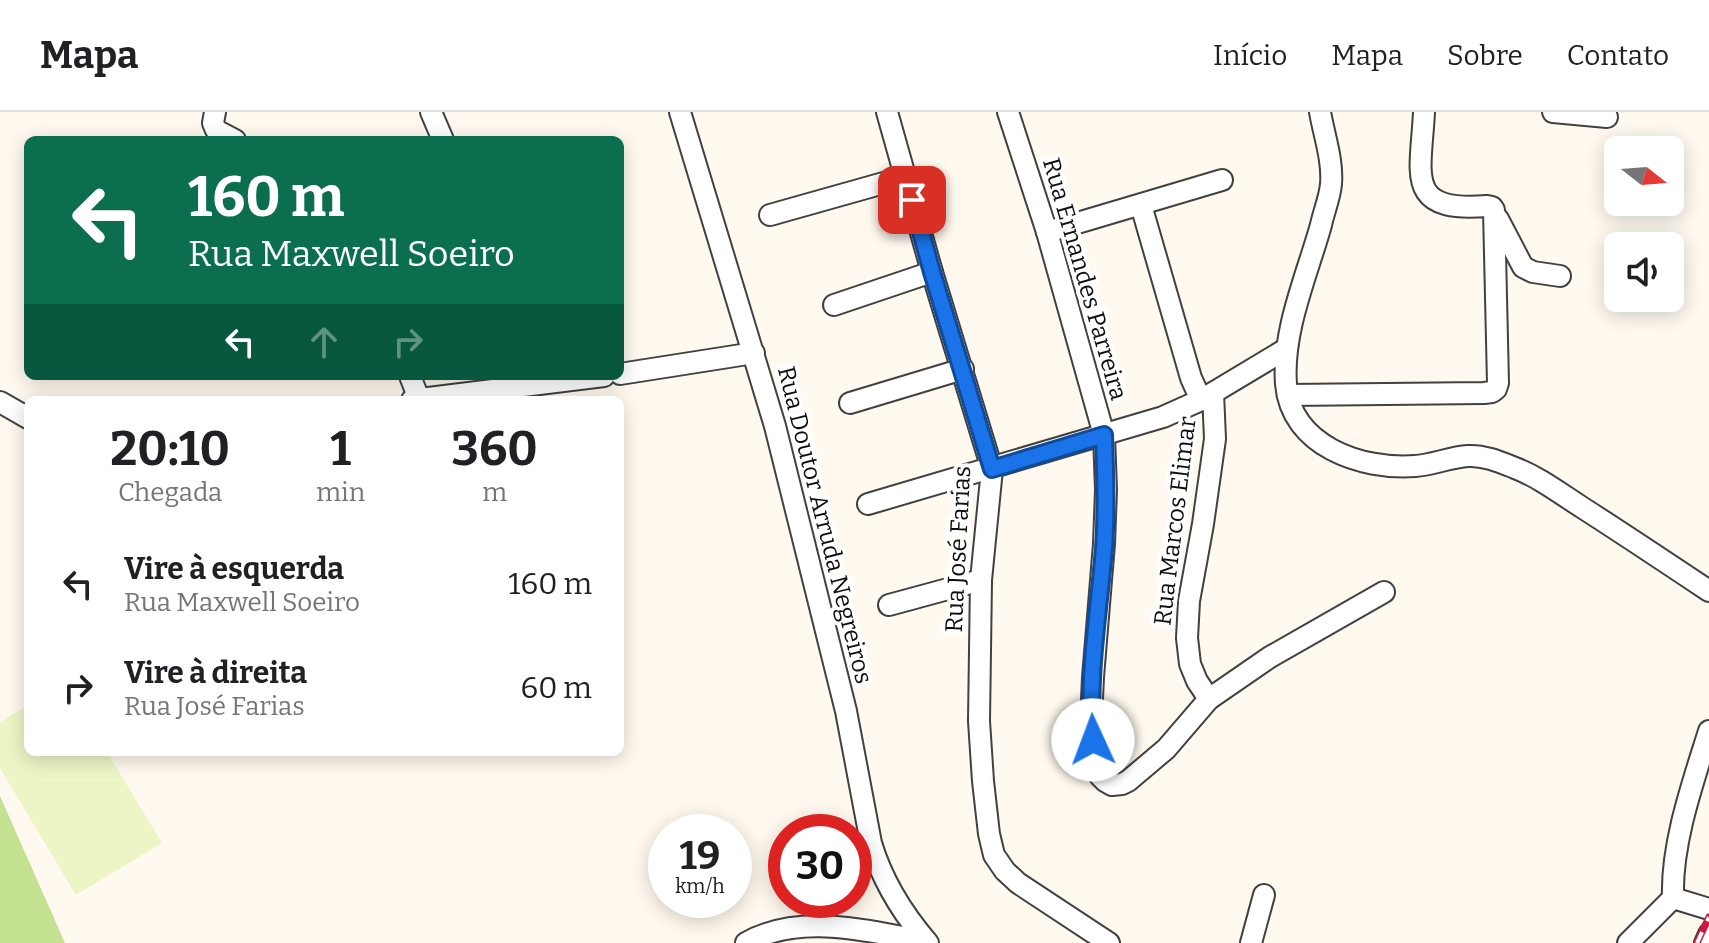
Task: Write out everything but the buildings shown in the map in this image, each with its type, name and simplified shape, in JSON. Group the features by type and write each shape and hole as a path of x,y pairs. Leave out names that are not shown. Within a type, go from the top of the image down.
{"street":[{"path":"215,112 213,123 216,130 227,136"},
{"path":"431,112 441,136"},
{"name":"Rua Doutor Arruda Negreiros","path":"680,112 775,426 829,637 871,843 877,862 896,898 927,942"},
{"name":"Rua José Farias","path":"887,112 992,469 981,580 979,721 984,795 994,855 1018,883 1109,943"},
{"name":"Rua Ernandes Parreira","path":"1008,112 1047,232 1104,435 1104,544 1091,721 1098,771 1105,781 1116,786 1128,781 1159,756 1209,699"},
{"path":"1320,112 1331,169 1330,191 1286,349 1288,395 1297,417 1309,433 1325,447 1350,458 1385,466 1416,466 1467,456 1489,459 1518,469 1642,545 1709,591"},
{"path":"1424,112 1421,169 1424,190 1433,201 1492,207 1523,267 1533,272 1560,276"},
{"path":"1553,112 1607,117"},
{"path":"770,215 905,177"},
{"path":"1047,232 1222,180"},
{"name":"Rua Marcos Elimar","path":"1141,205 1191,378 1207,396 1216,430 1189,601 1187,638 1190,664 1209,699"},
{"path":"1288,395 1484,393 1496,389 1494,210"},
{"path":"834,305 932,272"},
{"path":"868,504 1163,417 1207,396 1286,349"},
{"path":"624,373 754,353"},
{"path":"850,403 963,369"},
{"path":"439,396 545,380"},
{"path":"0,402 24,416"},
{"path":"889,605 981,580"},
{"path":"1209,699 1270,657 1384,592"},
{"path":"1628,943 1673,898 1675,863 1685,814 1709,731"},
{"path":"1251,943 1264,895"},
{"path":"1673,898 1709,909"},
{"path":"746,943 772,932 816,926 848,928 927,942"},
{"path":"1705,943 1709,934"}],"green space":[{"path":"24,707 24,756 109,756 162,843 76,895 0,768 0,722"},
{"path":"0,796 65,943 0,943"}],"railway":[{"path":"1697,943 1709,917"}],"route":[{"path":"912,200 992,469 1104,435 1106,490 1093,677 1093,740"}]}
